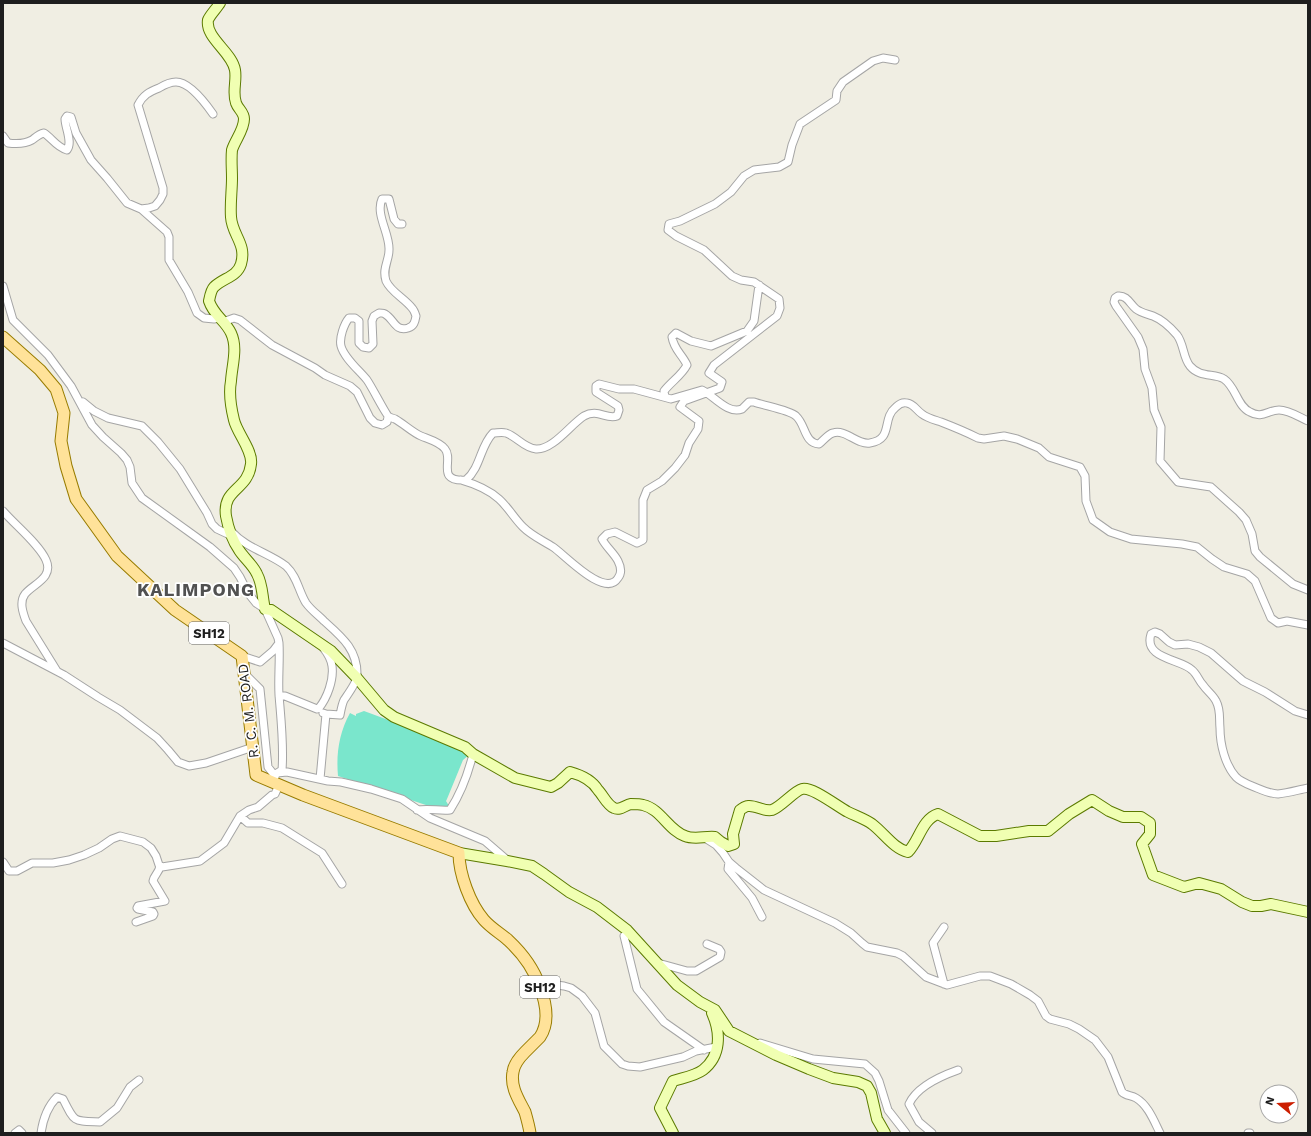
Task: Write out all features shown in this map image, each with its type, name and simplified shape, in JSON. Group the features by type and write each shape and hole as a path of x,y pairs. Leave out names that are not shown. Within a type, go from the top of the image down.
{"main road":[{"name":"R. C. M. ROAD","path":"3,337 40,370 56,389 64,413 62,441 66,466 76,499 117,556 175,610 242,656 256,775 276,779 303,795 459,853"},
{"name":"SH12","path":"459,853 461,873 478,912 522,955 534,973 546,1004 547,1017 544,1028 540,1036 519,1058 514,1066 512,1074 514,1089 525,1112 530,1133"}],"street":[{"path":"160,866 162,868 178,866 200,861 224,843 240,816 249,810 258,807 275,794 276,779 282,770 282,727 279,696 278,638 265,609 261,584 257,572 238,549 231,533 225,505 227,499 244,483 249,475 252,463 234,421 230,382 235,358 234,343 231,333 211,308 209,301 213,288 237,272 241,264 242,253 241,244 232,228 231,216 232,150 242,129 244,118 235,102 234,95 236,71 234,65 224,49 208,30 208,19 220,3"},
{"path":"402,224 398,224 394,219 389,199 382,199 380,204 389,250 385,266 386,280 391,288 412,308 416,316 415,324 410,328 402,330 394,326 386,314 379,313 374,316 372,321 373,344 369,348 363,347 359,343 359,321 355,318 349,318 345,323 341,345 344,353 367,380 388,417 395,419 419,435 440,444 446,449 448,455 447,471 449,475 455,479 487,490 500,499 524,528 539,540 553,547 578,569 594,579 605,583 612,583 618,579 621,571 618,561 605,546 602,539 607,534 615,532 637,543 643,540 643,500 647,490 662,480 675,468 685,455 689,443 698,429 699,421 680,407 684,401 720,388 722,382 709,373 714,365 777,316 780,308 779,299 754,282 741,280 732,276 704,250 676,236 668,230 669,224 680,221 715,204 731,192 744,176 754,170 779,167 788,162 792,145 800,124 836,100 837,90 843,82 873,61 883,58 896,60"},
{"path":"141,209 155,206 163,194 163,188 138,105 141,99 146,94 169,83 181,82 201,97 213,114"},
{"path":"3,136 8,143 17,144 31,140 39,134 44,133 62,149 66,150 69,148 69,141 65,119 67,116 71,117 76,133 91,160 127,203 141,209 167,232 169,237 169,260 188,292 199,316 209,319 221,320 234,318 240,320 272,345 325,375 350,386 357,392 370,418 375,423 382,425 387,422 388,417"},
{"path":"665,397 664,391 671,382 684,372 688,365 685,359 673,346 672,337 676,333 691,341 711,346 747,331 754,321 759,285"},
{"path":"3,286 13,320 48,354 79,399 92,425 127,460 130,467 132,483 142,498 210,547 234,568 248,593 256,603 265,609 271,610 331,651 358,678 384,710 394,717 465,747 473,754 515,778 551,787 570,772 581,775 597,788 613,808 618,809 630,804 644,805 655,811 675,831 686,837 715,837 728,846 734,844 733,834 740,810 748,806 770,810 776,808 801,788 820,794 847,812 861,817 890,839 900,850 908,852 912,848 925,824 932,816 938,814 980,836 996,836 1029,831 1048,831 1069,814 1092,800 1109,811 1123,817 1141,818 1150,824 1150,834 1142,844 1153,875 1184,887 1199,883 1221,889 1242,902 1252,906 1271,904 1308,912"},
{"path":"1308,421 1284,411 1275,410 1259,415 1248,412 1242,406 1228,382 1222,378 1196,371 1190,365 1182,344 1166,324 1154,316 1138,310 1125,297 1118,296 1114,298 1116,306 1138,337 1143,349 1145,369 1152,388 1154,410 1161,427 1160,461 1178,482 1211,487 1246,520 1252,534 1255,551 1260,557 1293,584 1308,590"},
{"path":"461,480 466,480 472,475 488,438 493,433 505,433 530,447 537,449 544,448 552,444 573,425 590,413 613,417 617,416 619,410 618,406 596,392 596,386 599,384 619,389 634,389 671,399 702,390 707,392 723,406 735,410 742,409 749,402 754,402 788,412 796,416 809,440 814,444 819,444 831,433 836,432 842,433 861,443 868,444 876,442 882,438 886,432 888,417 892,411 900,404 906,403 913,405 922,414 978,438 984,439 1004,436 1017,439 1039,448 1049,458 1080,467 1085,476 1086,501 1091,516 1093,520 1110,532 1131,539 1197,547 1224,567 1247,574 1255,581 1272,618 1278,623 1287,621 1307,622"},
{"path":"79,399 88,407 108,418 142,426 158,442 176,465 207,513 212,524 217,529 231,533 244,542 271,556 288,568 300,586 307,604 314,613 350,647 356,661 358,678 344,702 340,715 326,714 285,696 279,696"},
{"path":"3,511 38,547 46,561 48,569 44,578 24,595 22,612 57,672"},
{"path":"1308,715 1295,711 1265,692 1243,681 1211,653 1199,647 1188,644 1175,645 1160,634 1155,632 1151,634 1149,640 1152,648 1170,660 1192,669 1202,685 1212,694 1217,702 1225,757 1236,778 1262,791 1277,794 1308,788"},
{"path":"3,643 57,672 120,710 157,738 178,762 189,766 206,763 253,747"},
{"path":"242,656 260,662 279,643"},
{"path":"317,709 320,708 326,700 332,672 330,658 321,643"},
{"path":"244,673 260,689 268,767 276,779"},
{"path":"320,779 326,714"},
{"path":"418,810 428,808 441,811 450,810 462,788 473,754"},
{"path":"276,779 287,772 371,789 402,799 430,818 485,842 508,861"},
{"path":"240,816 248,823 263,823 282,828 322,853 342,884"},
{"path":"3,862 9,870 17,872 32,863 53,863 84,855 120,836 143,842 151,848 160,866 159,871 154,877 153,881 166,901 138,906 138,909 153,912 154,914 153,916 136,922"},
{"path":"703,837 716,845 729,862 770,894 835,923 851,933 867,947 897,953 903,956 926,977 944,984 955,984 980,976 990,976 1011,984 1030,995 1038,1001 1046,1016 1050,1019 1079,1029 1095,1040 1108,1057 1122,1092 1125,1095 1137,1099 1143,1104 1150,1113 1160,1133"},
{"path":"459,853 532,866 569,892 597,907 626,930 677,985 700,1002 715,1010 729,1031 742,1039 776,1055 833,1078 858,1082 867,1086 871,1093 877,1119 885,1133"},
{"path":"729,862 728,869 752,898 762,917"},
{"path":"944,927 933,943 944,984"},
{"path":"624,936 637,989 664,1022 704,1050"},
{"path":"656,962 680,970 696,971 720,957 721,952 719,949 707,944"},
{"path":"541,988 556,985 564,986 571,988 582,996 595,1013 604,1046 622,1064 640,1067 683,1057 696,1051 716,1047"},
{"path":"673,1133 660,1108 673,1081 702,1071 714,1058 719,1035 716,1023 707,1005"},
{"path":"742,1039 813,1059 865,1064 875,1073 888,1110 906,1133"},
{"path":"932,1133 920,1122 909,1104 913,1096 939,1076 958,1070"},
{"path":"41,1133 44,1116 53,1101 58,1097 63,1099 71,1116 77,1120 100,1122 117,1108 130,1088 139,1080"},
{"path":"15,1133 19,1130 22,1133"}],"green space":[{"path":"364,711 464,748 470,754 463,760 446,801 449,806 438,809 338,776 337,760 343,728 350,713 356,716 356,714"}],"district":[{"name":"KALIMPONG","path":"196,589"}]}
